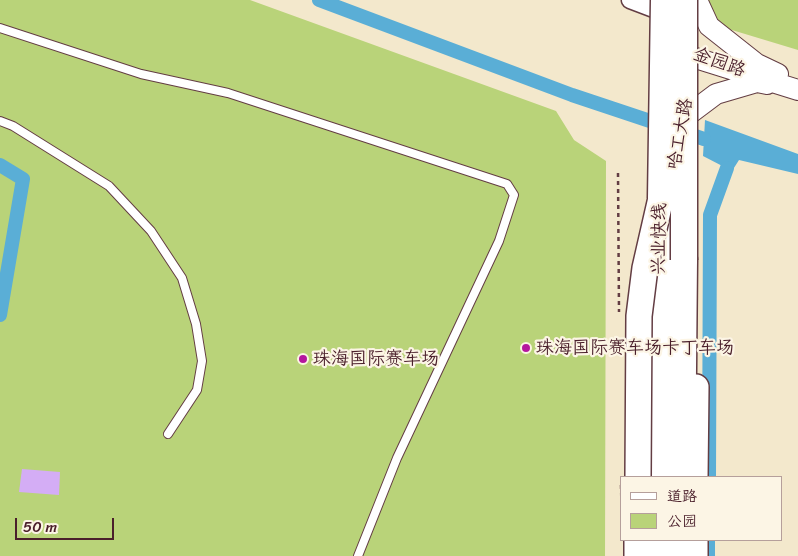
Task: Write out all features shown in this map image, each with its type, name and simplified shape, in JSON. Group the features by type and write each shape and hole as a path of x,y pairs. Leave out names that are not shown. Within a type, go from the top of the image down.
{"highway":[{"name":"兴业快线","path":"682,476 684,0"},
{"name":"兴业快线","path":"660,476 661,4"},
{"path":"660,541 660,556"},
{"path":"681,541 681,556"}],"main road":[{"path":"638,476 639,316 645,268 661,198"},
{"path":"684,260 695,354 696,476"},
{"path":"637,541 637,556"},
{"path":"695,541 695,556"}],"street":[{"path":"630,0 661,4"},
{"name":"哈工大路","path":"654,476 652,305 664,160 688,115 690,0"},
{"path":"697,0 709,26 757,64 796,87"},
{"name":"金园路","path":"661,4 689,56 796,87"},
{"name":"哈工大路","path":"661,4 657,105 664,160 671,476"},
{"path":"688,115 716,94 757,82 796,87"},
{"path":"654,541 654,556"},
{"path":"670,541 670,556"}],"lane":[{"path":"0,28 141,74 228,93 507,184 514,195 499,242 397,458 358,556"},
{"path":"0,121 13,126 109,186 151,231 182,278 196,324 202,361 197,390 168,434"}],"green space":[{"name":"珠海国际赛车场","path":"0,0 250,0 556,111 574,140 606,161 605,556 0,556"},
{"path":"693,0 798,0 798,50 722,27"}],"water":[{"path":"705,120 798,154 798,174 739,160 732,171 703,156"}],"building":[{"path":"22,469 60,472 59,495 19,492"}],"waterway":[{"path":"319,0 572,95 704,139"},
{"path":"0,165 23,179 0,315"},
{"path":"709,476 710,215 727,168"},
{"path":"708,541 708,556"}],"place":[{"name":"珠海国际赛车场卡丁车场","path":"526,348"},
{"name":"珠海国际赛车场","path":"303,359"}]}
